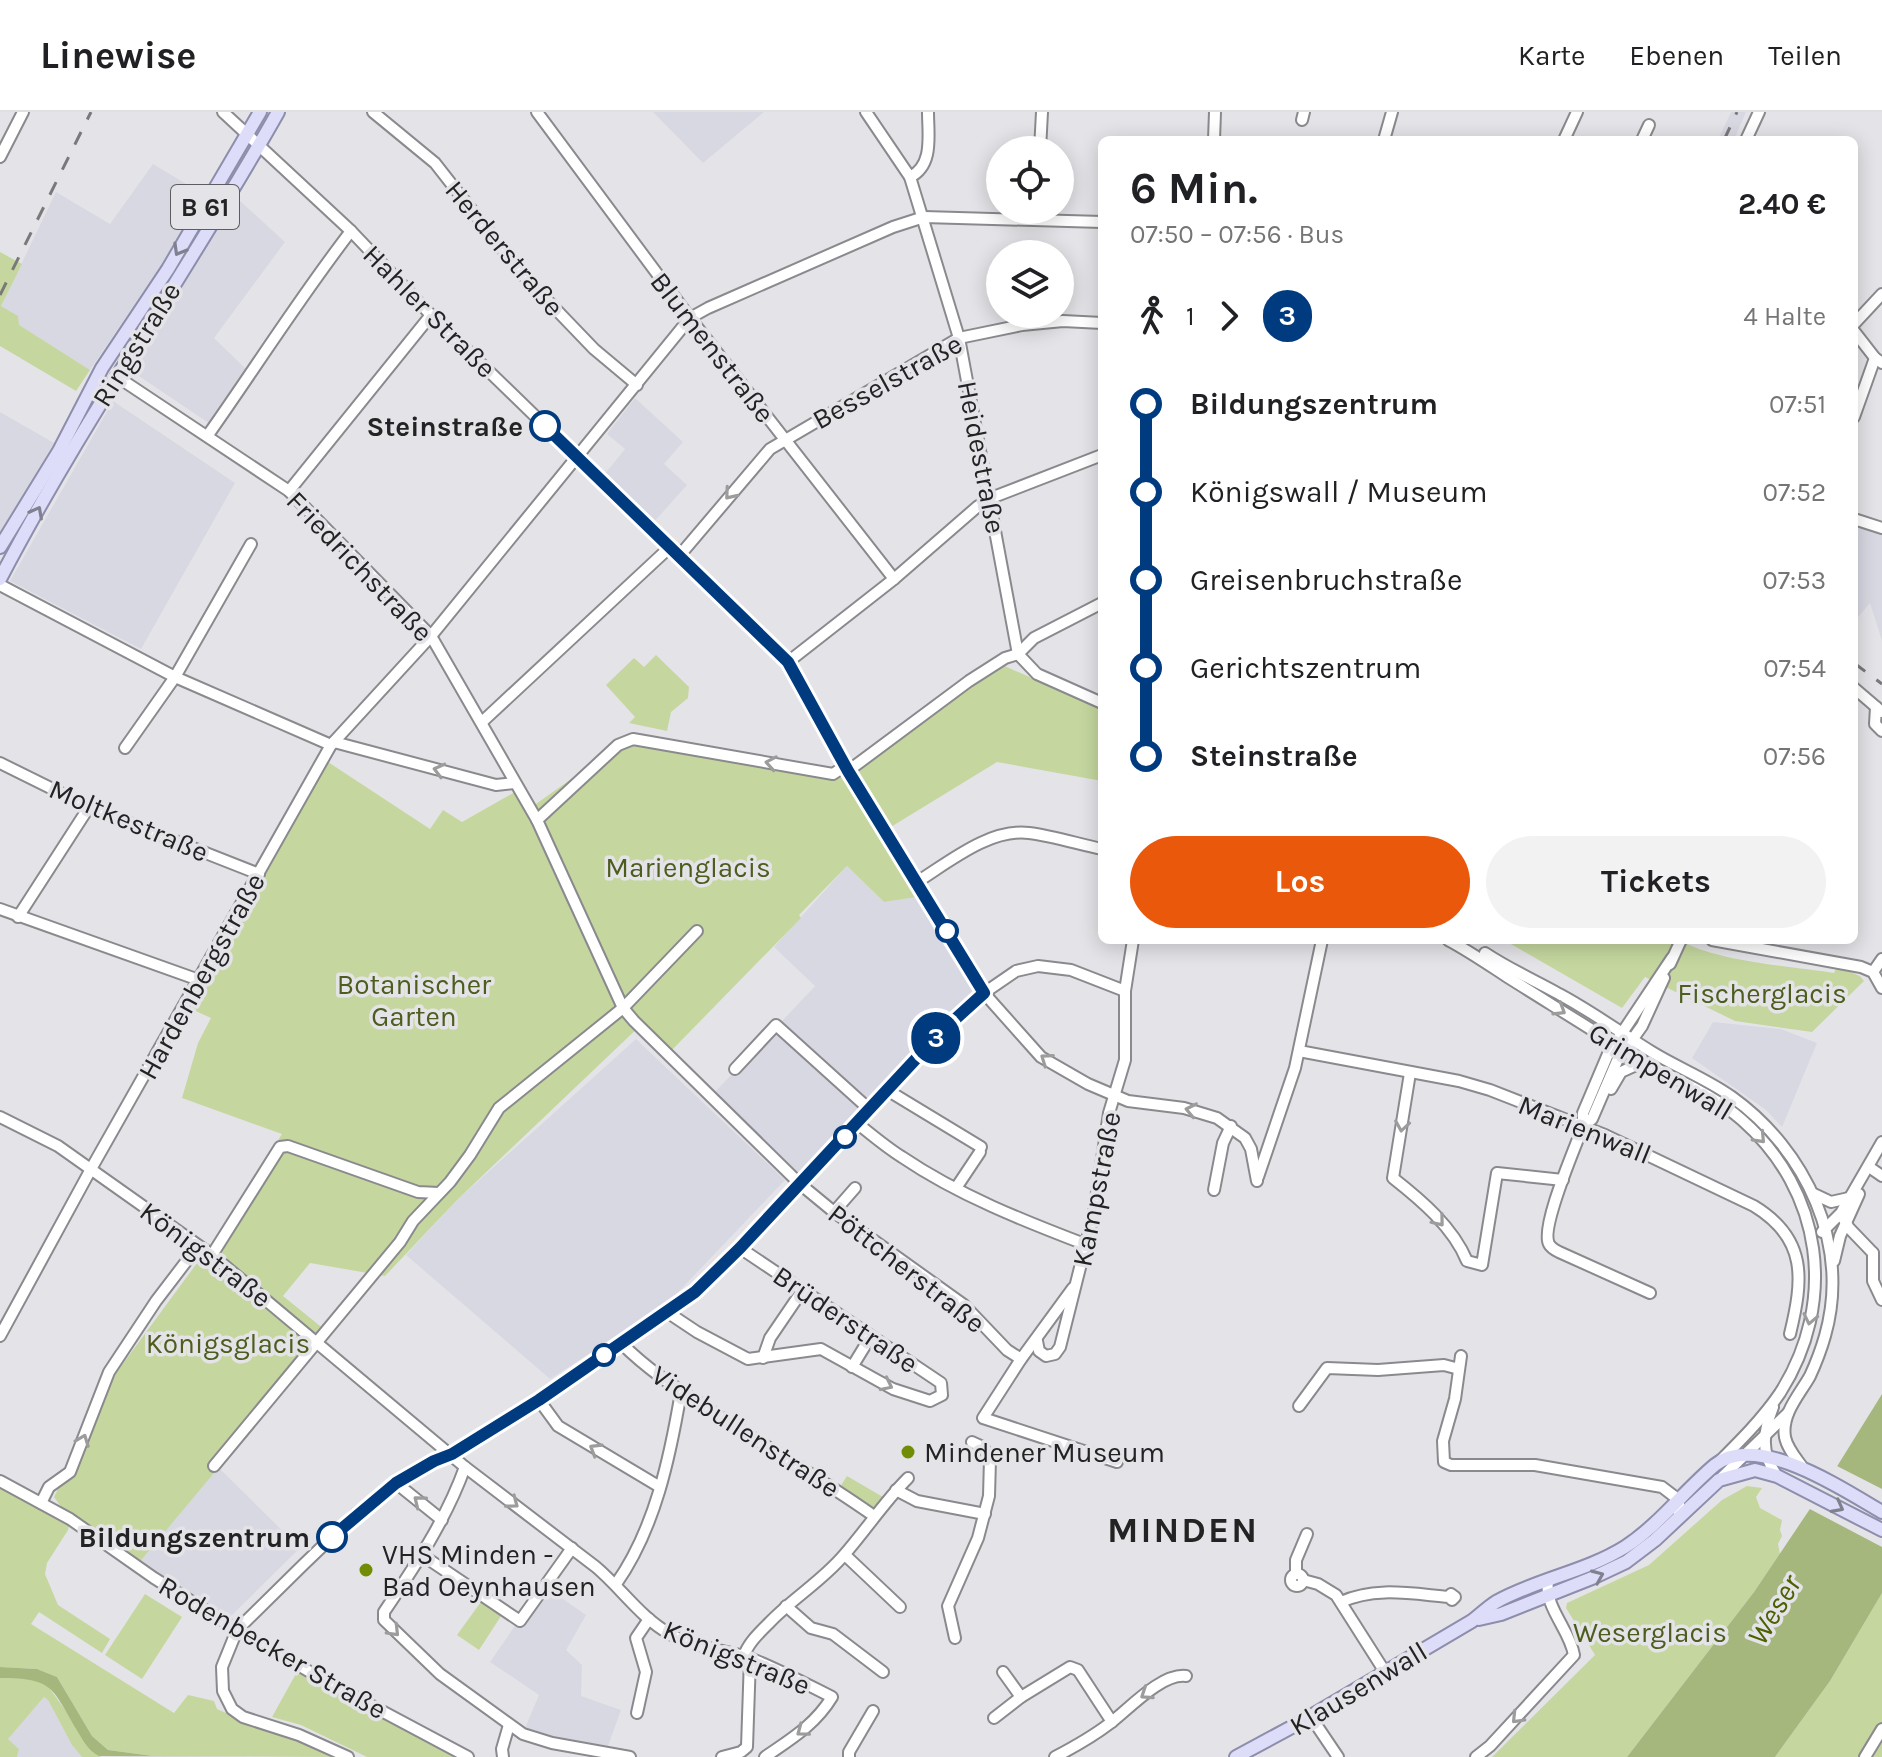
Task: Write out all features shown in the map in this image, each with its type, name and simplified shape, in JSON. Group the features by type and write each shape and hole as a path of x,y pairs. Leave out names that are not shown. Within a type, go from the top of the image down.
{"main road":[{"name":"Ringstraße","path":"0,547 59,451 96,378 168,269 260,112"},
{"name":"Ringstraße","path":"0,579 116,376 278,112"},
{"name":"Klausenwall","path":"1673,1515 1679,1500 1718,1463 1763,1450 1803,1468 1882,1512"},
{"path":"1719,1480 1747,1471 1763,1450 1777,1476 1882,1530"},
{"name":"Klausenwall","path":"1240,1756 1472,1621 1495,1603 1548,1588 1624,1547 1719,1480"}],"street":[{"path":"0,157 23,112"},
{"name":"Hahler Straße","path":"223,112 351,231 431,315 788,662 846,769 984,993 1041,1057 1088,1084 1115,1095 1142,1104 1201,1111 1231,1126"},
{"name":"Herderstraße","path":"373,112 435,163 521,273 594,349 637,385"},
{"name":"Blumenstraße","path":"537,112 690,318 894,579"},
{"name":"Heidestraße","path":"866,112 910,177 959,338 1018,654"},
{"path":"910,177 923,167 927,156 928,112"},
{"path":"1041,136 1042,112"},
{"path":"1214,136 1215,112"},
{"path":"1385,136 1392,112"},
{"path":"1566,136 1577,112"},
{"path":"1748,136 1759,112"},
{"path":"1644,136 1649,125"},
{"path":"431,636 690,318 893,227 924,217 986,216"},
{"path":"1074,219 1098,222"},
{"path":"208,435 303,294 351,231"},
{"path":"1858,320 1882,294"},
{"path":"289,491 431,315"},
{"name":"Besselstraße","path":"680,555 757,461 784,438 959,338 1022,325 1063,321 1098,323"},
{"path":"1858,336 1878,361 1858,408"},
{"name":"Friedrichstraße","path":"116,376 289,491 431,636 537,820"},
{"path":"788,662 894,579 977,507 991,498 1098,457"},
{"path":"1858,520 1882,528"},
{"path":"125,748 175,677 251,544"},
{"path":"482,722 670,547"},
{"path":"0,585 175,677 332,743 496,785 514,783"},
{"path":"623,1008 537,820 618,745 633,739 833,774 846,769 969,681 1005,658 1018,654 1034,638 1098,605"},
{"name":"Hardenbergstraße","path":"0,1336 332,743 431,636"},
{"path":"1018,654 1037,674 1098,701"},
{"path":"1858,692 1879,710 1875,724 1882,731"},
{"name":"Moltkestraße","path":"0,763 89,807 259,874"},
{"path":"18,917 89,807"},
{"path":"917,882 982,843 1004,835 1027,832 1098,848"},
{"path":"0,909 199,980"},
{"path":"214,1466 470,1155 499,1108 623,1008 697,931"},
{"name":"Kampstraße","path":"1037,1341 1042,1354 1052,1356 1060,1347 1087,1245 1105,1128 1125,1060 1125,991 1132,944"},
{"path":"1214,1190 1223,1143 1231,1126 1245,1138 1251,1149 1257,1181 1299,1051 1321,944"},
{"name":"Grimpenwall","path":"1454,944 1624,1051 1740,1118 1775,1154 1800,1196 1813,1243 1815,1282 1810,1321 1800,1354 1779,1394 1718,1463"},
{"name":"Grimpenwall","path":"1469,944 1506,967 1561,994 1632,1040 1720,1089 1749,1110 1778,1137 1813,1194 1826,1228 1832,1270 1831,1304 1821,1347 1808,1380 1763,1450"},
{"path":"1583,1126 1592,1119 1624,1051 1642,1026 1679,944"},
{"path":"1734,944 1861,967 1873,972 1882,988"},
{"path":"1650,1293 1613,1270 1559,1252 1548,1242 1553,1207 1583,1126 1583,1113 1614,1044 1672,958"},
{"path":"1873,972 1882,959"},
{"path":"348,1757 299,1735 254,1722 232,1709 223,1691 221,1678 222,1667 237,1630 356,1514 396,1483 452,1454 539,1400 695,1292 952,1021 984,993 1016,971 1038,966 1071,970 1125,991"},
{"name":"Pöttcherstraße","path":"623,1008 800,1184 955,1299 979,1319 1007,1350 1021,1359"},
{"path":"735,1069 776,1025 869,1109"},
{"name":"Marienwall","path":"1299,1051 1475,1085 1661,1160 1771,1216 1786,1234 1799,1269 1790,1334"},
{"path":"1596,1110 1621,1072 1643,1062"},
{"path":"1410,1073 1393,1178 1433,1213 1467,1261 1482,1265 1497,1173 1563,1180"},
{"path":"887,1090 980,1150 956,1188"},
{"name":"Königstraße","path":"0,1117 58,1146 212,1255 465,1467 616,1584 649,1619 677,1638 747,1657 832,1697 808,1728 765,1757"},
{"path":"857,1123 900,1156 956,1188 1087,1245"},
{"path":"1832,1270 1849,1198 1882,1142"},
{"path":"212,1255 280,1147 288,1146 418,1192 439,1193"},
{"path":"1869,1167 1882,1176"},
{"path":"1813,1243 1826,1228 1843,1218 1860,1191 1862,1179"},
{"path":"834,1212 855,1188"},
{"path":"1813,1194 1831,1202 1849,1198"},
{"path":"1843,1218 1877,1254 1873,1281 1882,1300"},
{"path":"41,1503 49,1487 70,1472 109,1372 156,1301 198,1246"},
{"name":"Brüderstraße","path":"740,1248 941,1383 942,1395 930,1401 919,1398 893,1389 852,1367"},
{"name":"Kampstraße","path":"1077,1284 1021,1359 983,1418 1086,1453"},
{"path":"763,1358 770,1338 802,1291"},
{"path":"667,1312 748,1359 821,1349 852,1367 871,1336"},
{"name":"Videbullenstraße","path":"621,1343 644,1366 681,1392 761,1444 821,1478 874,1516"},
{"path":"1461,1356 1455,1399 1443,1441 1444,1462 1451,1465 1535,1465 1653,1485 1668,1490 1679,1500"},
{"path":"1299,1406 1327,1368 1378,1370 1444,1365 1459,1369"},
{"path":"616,1584 632,1559 660,1487 674,1437 681,1392"},
{"path":"1763,1450 1779,1394"},
{"path":"539,1400 558,1426 660,1487"},
{"path":"1789,1411 1785,1437 1803,1468"},
{"path":"955,1638 948,1606 966,1568 985,1514 990,1459 983,1447 972,1442"},
{"path":"1086,1453 1117,1462"},
{"path":"1086,1453 1090,1467"},
{"name":"Klausenwall","path":"1719,1480 1745,1455"},
{"path":"465,1467 455,1496 422,1555 384,1612 384,1620 440,1674 523,1734 552,1743 630,1757"},
{"path":"722,1757 741,1752 747,1747 747,1647 786,1606 845,1555 908,1478"},
{"name":"Rodenbecker Straße","path":"0,1481 41,1503 237,1630 468,1757"},
{"path":"396,1483 442,1520"},
{"path":"1653,1485 1663,1495 1673,1515"},
{"path":"896,1490 917,1501 985,1514"},
{"path":"1307,1534 1296,1560 1300,1577 1328,1589 1341,1602 1385,1672"},
{"path":"422,1555 520,1621 572,1548"},
{"path":"845,1555 900,1607"},
{"path":"1476,1757 1490,1746 1574,1655 1572,1641 1548,1588"},
{"path":"1341,1602 1379,1592 1449,1597"},
{"path":"786,1606 811,1628 833,1634 883,1672"},
{"path":"637,1713 646,1672 636,1638 649,1619"},
{"path":"994,1718 1021,1697 1065,1669 1074,1667 1111,1727"},
{"path":"1003,1672 1021,1697"},
{"path":"1072,1757 1111,1727 1135,1701 1171,1677 1186,1676"},
{"path":"849,1757 873,1711"},
{"path":"1311,1717 1338,1757"},
{"path":"503,1757 502,1749 509,1725"},
{"path":"1055,1757 1111,1727"},
{"path":"1865,1757 1882,1729"}],"shaded area":[{"path":"653,112 764,112 703,163"},
{"path":"1731,112 1746,112 1736,136 1720,136"},
{"path":"153,164 203,194 165,259 90,370 18,325 1,306 56,192 110,224"},
{"path":"237,198 285,242 214,338 247,370 210,424 130,370"},
{"path":"635,398 683,442 664,464 687,485 653,523 603,476 625,449 607,434"},
{"path":"113,401 235,483 141,649 10,581"},
{"path":"0,412 54,443 0,532"},
{"path":"1858,523 1882,531 1882,641 1870,603 1858,617"},
{"path":"847,866 884,902 917,897 975,991 801,1175 715,1092 815,986 774,947"},
{"path":"1713,1022 1781,1029 1817,1043 1782,1127 1766,1110 1692,1058"},
{"path":"636,1039 785,1180 668,1303 550,1379 406,1255 457,1200"},
{"path":"218,1467 300,1548 229,1618 138,1564"},
{"path":"543,1585 586,1615 566,1650 582,1665 581,1696 621,1710 608,1746 558,1738 525,1728 539,1695 490,1662"},
{"path":"44,1697 82,1757 17,1757 19,1749 8,1739"}],"green space":[{"path":"0,252 22,264 1,306 18,316 19,325 90,370 76,391 0,346"},
{"path":"656,655 689,687 688,698 671,712 667,731 629,723 635,717 606,685 634,658 644,667"},
{"path":"1000,664 1098,707 1098,780 997,762 881,833 917,897 884,902 847,866 799,915 801,918 671,1051 643,1023 457,1200 385,1276 310,1263 283,1296 330,1334 138,1564 70,1520 68,1530 47,1563 45,1574 58,1605 110,1639 102,1653 39,1612 31,1624 174,1713 188,1695 214,1701 217,1709 338,1757 153,1756 108,1750 92,1736 57,1677 37,1669 0,1667 0,1484 69,1518 54,1497 116,1373 211,1244 282,1134 182,1098 198,1043 211,1018 191,1009 255,887 328,762 430,829 443,810 462,822 515,792 526,811 632,736 834,779 844,775"},
{"name":"Fischerglacis","path":"1511,944 1688,944 1755,962 1834,973 1837,966 1860,976 1864,981 1812,1032 1735,1021 1645,977 1622,1008"},
{"path":"847,1476 883,1497 874,1509 840,1487"},
{"name":"Weserglacis","path":"1747,1486 1762,1488 1756,1497 1760,1508 1782,1520 1782,1536 1778,1544 1780,1554 1627,1757 1492,1757 1595,1655 1566,1608 1567,1603 1649,1565 1722,1500"},
{"path":"1882,1593 1882,1757 1775,1757 1830,1681"},
{"path":"145,1594 182,1617 142,1679 105,1655"},
{"path":"483,1599 503,1613 479,1650 457,1635"},
{"path":"298,1670 454,1757 367,1757 301,1725 272,1717"},
{"path":"0,1678 28,1678 47,1685 102,1757 82,1757 44,1697 8,1739 19,1749 17,1757 0,1757"}],"water":[{"name":"Weser","path":"1882,1394 1882,1593 1830,1681 1775,1757 1627,1757 1754,1592"},
{"path":"0,1667 37,1669 57,1677 92,1736 108,1750 153,1756 284,1757 99,1756 87,1746 50,1688 31,1680 0,1678"}],"pier":[{"path":"1833,1464 1882,1489 1882,1547 1806,1507"}],"railway":[{"path":"0,295 91,112"},
{"path":"1726,136 1737,112"},
{"path":"1858,666 1882,684"}],"bus line":[{"name":"3","path":"332,1537 396,1483 452,1454 539,1400 695,1292 740,1248 941,1032 984,993 848,771 788,662 545,426"}],"place":[{"name":"Steinstraße","path":"545,426"},
{"name":"Mindener Museum","path":"908,1452"},
{"name":"Bildungszentrum","path":"332,1537"},
{"name":"VHS Minden - Bad Oeynhausen","path":"366,1570"}],"district":[{"name":"MINDEN","path":"1183,1529"}],"park label":[{"name":"Marienglacis","path":"688,867"},
{"name":"Botanischer Garten","path":"414,1000"},
{"name":"Königsglacis","path":"228,1343"}]}
